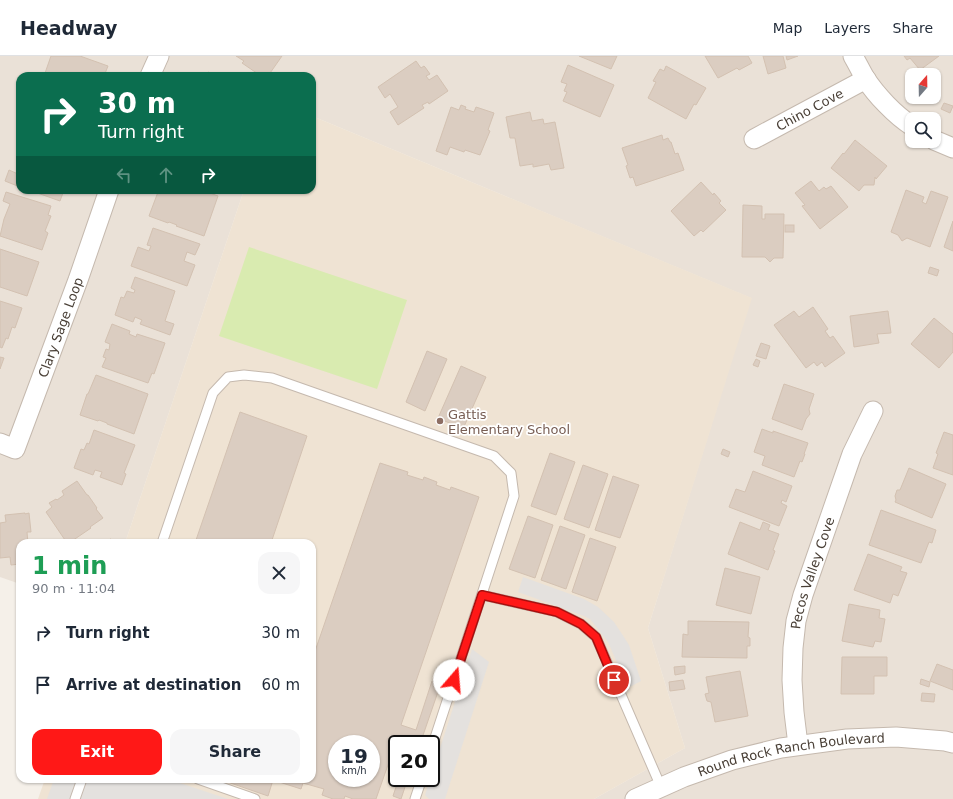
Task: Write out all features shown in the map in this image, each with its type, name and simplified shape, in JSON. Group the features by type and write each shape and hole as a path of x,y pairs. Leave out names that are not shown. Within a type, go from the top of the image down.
{"street":[{"path":"152,72 159,56"},
{"path":"853,56 866,79 875,91 896,114 905,121"},
{"name":"Chino Cove","path":"754,139 866,79"},
{"path":"941,143 953,148"},
{"name":"Clary Sage Loop","path":"0,443 15,448 78,280 108,194"},
{"name":"Pecos Valley Cove","path":"798,745 792,680 796,620 803,595 852,454 873,411"},
{"name":"Round Rock Ranch Boulevard","path":"635,799 684,777 732,760 798,745 847,738 896,737 953,743"}],"lane":[{"path":"163,539 213,392 228,377 244,376 272,378 494,456 511,473 514,496 436,735"},
{"path":"482,595 557,612 581,624 596,637 661,787"},
{"path":"75,799 81,783"},
{"path":"209,783 255,799"},
{"path":"415,799 419,787"}],"shaded area":[{"path":"0,56 953,56 953,799 594,799 685,748 648,628 751,298 316,118 316,72 16,72 16,194 243,194 126,539 16,539 16,583 0,577"},
{"name":"Gattis Elementary School","path":"316,118 752,298 648,628 685,748 594,799 38,799 44,783 316,783 316,539 126,539 243,194 316,194"},
{"path":"523,577 584,599 598,607 614,622 629,645 641,681 628,688 608,642 590,619 518,592"},
{"path":"472,649 489,662 445,799 429,799 425,795 428,787 440,787 440,748"},
{"path":"53,783 180,783 228,799 47,799"}],"green space":[{"path":"249,247 407,300 377,389 219,336"}],"building":[{"path":"51,56 80,56 108,66 106,72 45,72"},
{"path":"236,56 282,56 271,72 255,72 242,63 244,61"},
{"path":"579,56 617,56 611,69"},
{"path":"705,56 748,56 752,63 739,70 737,68 718,78"},
{"path":"763,56 783,56 786,68 768,74"},
{"path":"786,56 798,56 787,60"},
{"path":"904,56 939,56 923,68 918,68 910,58 907,60"},
{"path":"416,61 421,68 424,66 430,74 426,76 429,80 437,75 448,91 429,104 428,102 422,105 424,108 398,125 390,112 398,107 390,94 385,98 378,87"},
{"path":"568,65 614,85 600,117 563,101 567,92 564,91 567,84 561,82"},
{"path":"666,66 706,88 696,105 694,104 686,119 648,98 656,82 653,81 660,69 664,71"},
{"path":"944,103 953,106 950,113 941,109"},
{"path":"461,105 466,107 465,109 474,112 476,107 494,113 488,130 490,131 480,155 465,150 464,152 450,147 447,155 436,151 451,107 459,110"},
{"path":"530,112 532,121 543,119 544,124 555,122 564,168 551,170 549,164 533,167 533,164 520,166 515,138 510,138 506,117"},
{"path":"662,135 663,140 668,138 671,142 675,154 678,153 684,170 636,186 633,177 630,178 626,166 628,165 622,148"},
{"path":"855,140 887,166 876,179 875,177 874,185 864,185 859,191 831,168"},
{"path":"9,170 16,173 16,185 5,181"},
{"path":"811,181 819,191 824,187 826,189 831,186 848,207 820,229 802,206 805,205 795,193"},
{"path":"701,182 713,195 714,193 721,201 719,203 726,210 703,232 701,230 694,236 671,211"},
{"path":"906,190 924,197 922,202 926,204 931,191 948,197 930,247 907,238 902,241 898,235 891,232"},
{"path":"6,192 51,206 48,215 51,216 45,231 48,233 42,250 0,236 4,219 10,204 3,201"},
{"path":"40,194 63,194 60,201"},
{"path":"157,194 213,194 218,196 204,236 149,216"},
{"path":"743,205 762,206 762,219 765,219 765,214 784,214 783,258 774,258 770,262 765,257 742,257"},
{"path":"953,221 953,251 944,247"},
{"path":"785,225 794,225 794,232 785,232"},
{"path":"153,228 200,244 195,255 187,252 184,261 195,265 187,286 131,266 138,247 149,251 151,246 147,245"},
{"path":"0,249 39,262 27,296 0,287"},
{"path":"930,267 939,270 937,276 928,273"},
{"path":"135,277 175,291 165,321 174,324 170,335 140,324 142,320 135,317 133,322 115,315 121,297 124,298 127,291 134,293 135,290 131,288"},
{"path":"0,301 22,308 15,328 12,327 8,339 6,338 2,348 0,347"},
{"path":"813,307 828,329 825,331 830,338 833,336 845,353 825,367 822,362 817,366 814,362 806,368 774,325 794,311 799,317"},
{"path":"888,311 891,333 877,334 879,343 854,347 850,316"},
{"path":"934,318 953,334 953,352 939,368 911,344"},
{"path":"112,324 130,331 129,334 136,337 137,334 165,343 154,374 152,373 148,383 102,367 106,358 103,357 106,349 109,350 110,344 105,342"},
{"path":"761,343 770,346 766,359 756,356"},
{"path":"427,351 447,359 425,411 406,402"},
{"path":"0,357 4,358 0,369"},
{"path":"756,359 760,361 758,367 753,365"},
{"path":"461,366 486,377 463,429 438,418"},
{"path":"96,375 148,394 134,434 99,420 98,421 80,415 87,394"},
{"path":"784,384 814,394 809,409 810,414 806,419 802,430 772,419"},
{"path":"240,412 307,436 272,539 196,539"},
{"path":"762,429 773,433 773,431 808,443 802,462 800,461 794,477 762,465 765,456 754,452"},
{"path":"94,430 135,445 124,473 126,474 122,485 100,477 102,472 95,470 93,475 74,468 81,449 84,450 87,443 89,444"},
{"path":"944,432 953,435 953,475 933,468 938,454 936,453"},
{"path":"723,449 730,452 728,457 721,454"},
{"path":"550,453 575,462 556,515 531,506"},
{"path":"380,463 408,472 407,475 423,480 424,477 437,482 436,485 450,490 451,487 479,497 401,725 416,730 432,681 441,683 423,735 388,735 388,765 376,799 353,799 345,796 344,799 333,799 322,795 324,789 303,783 316,783 316,648"},
{"path":"583,465 608,474 589,528 564,519"},
{"path":"909,468 946,484 932,518 895,502 897,490 900,490"},
{"path":"753,471 792,486 786,502 782,500 781,503 787,506 779,526 729,507 736,489 745,492"},
{"path":"613,476 639,485 620,538 595,530"},
{"path":"77,481 103,518 75,539 64,539 46,512 52,507 49,503 64,495 62,491"},
{"path":"881,510 936,530 932,543 929,542 921,563 869,545"},
{"path":"29,513 31,532 27,532 28,539 16,539 16,564 11,565 10,557 0,558 0,523 6,522 5,515"},
{"path":"528,516 553,525 535,578 509,569"},
{"path":"740,522 760,530 763,522 770,525 768,530 779,534 768,570 728,554"},
{"path":"560,526 585,535 566,589 541,580"},
{"path":"590,538 616,547 597,601 572,592"},
{"path":"868,554 902,567 900,571 907,573 898,596 893,594 890,603 854,590"},
{"path":"725,568 760,577 751,614 716,605"},
{"path":"849,604 880,610 879,618 885,619 881,642 875,641 873,647 842,641"},
{"path":"688,621 749,622 748,637 750,638 750,646 747,646 747,658 682,657 683,634 688,635"},
{"path":"842,657 887,657 887,676 874,676 874,694 841,694"},
{"path":"937,664 953,670 953,690 930,681"},
{"path":"685,666 685,673 675,675 674,667"},
{"path":"740,671 748,716 715,722 711,702 707,701 705,694 709,693 706,677"},
{"path":"921,679 930,682 929,687 920,684"},
{"path":"683,680 685,689 670,691 669,682"},
{"path":"922,693 935,694 934,702 921,701"},
{"path":"231,783 272,783 268,796"},
{"path":"282,783 303,783 301,789"},
{"path":"396,787 405,787 401,799 393,796"}],"place":[{"name":"Gattis Elementary School","path":"440,421"}],"route":[{"path":"454,680 482,595 557,612 581,624 596,637 614,680"}]}
